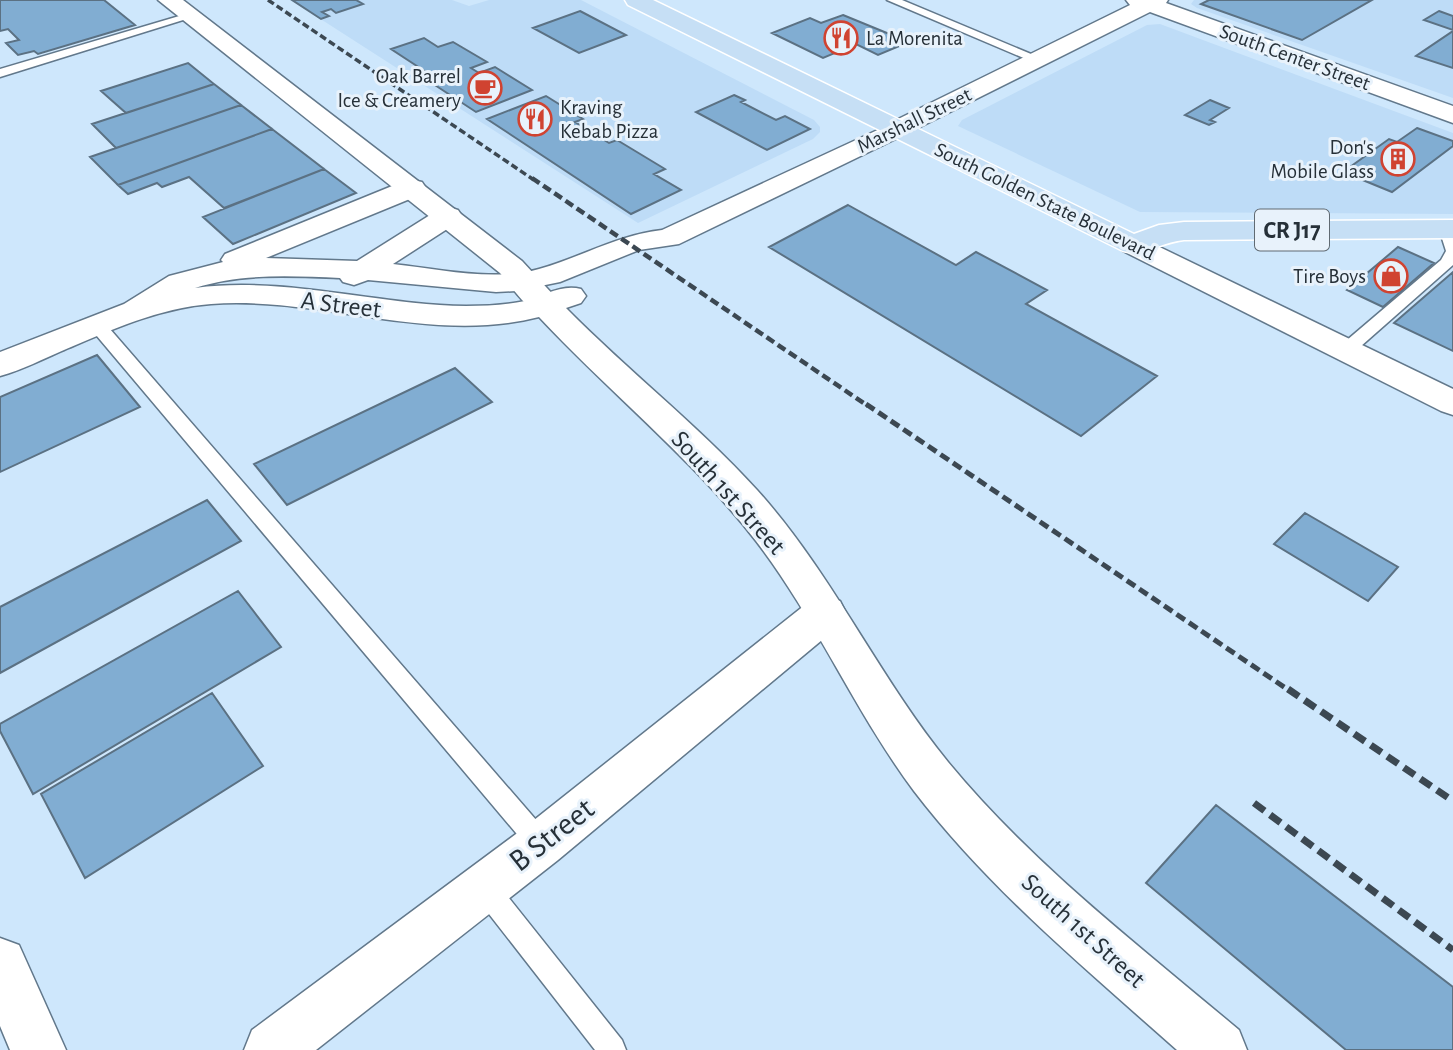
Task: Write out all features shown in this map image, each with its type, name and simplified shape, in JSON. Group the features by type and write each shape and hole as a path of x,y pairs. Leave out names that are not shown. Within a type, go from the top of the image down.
{"main road":[{"name":"South Golden State Boulevard","path":"636,0 1133,245"},
{"name":"CR J17","path":"1133,245 1159,234 1184,231 1451,230"}],"street":[{"name":"South 1st Street","path":"169,0 448,216 537,294 744,500 783,549 903,737 956,806 1017,870 1219,1050"},
{"name":"Marshall Street","path":"537,294 651,259 669,238 897,129 1147,1"},
{"name":"South Center Street","path":"1147,1 1453,115"},
{"path":"195,287 412,188"},
{"path":"195,287 279,281 328,283 362,272 448,216"},
{"name":"South Golden State Boulevard","path":"1133,245 1453,403"},
{"name":"A Street","path":"362,272 482,282 537,294"},
{"name":"A Street","path":"0,365 195,287 231,295 472,316 517,314 537,294"},
{"name":"B Street","path":"272,1050 541,844 825,613"},
{"path":"0,964 38,1050"}],"lane":[{"path":"892,0 1037,59"},
{"path":"0,73 190,16"},
{"path":"1346,350 1448,262 1453,251 1451,230"},
{"path":"97,325 541,844"},
{"path":"484,887 612,1050"}],"shaded area":[{"path":"291,0 452,0 469,6 489,0 581,0 814,120 820,127 820,132 813,139 638,223"},
{"path":"1194,0 1453,0 1453,98 1197,8 1191,4"},
{"path":"1160,24 1453,133 1453,214 1140,212 958,126 962,120 1147,25"}],"building":[{"path":"0,0 104,0 135,25 38,54 34,51 18,55 6,43 19,40 8,29 0,31"},
{"path":"292,0 356,0 363,4 336,13 331,9 322,12 329,16 321,19"},
{"path":"1209,0 1372,0 1302,40 1201,4"},
{"path":"580,11 626,35 579,53 533,28"},
{"path":"1439,11 1453,16 1453,30 1424,20"},
{"name":"La Morenita","path":"843,15 909,42 878,55 856,44 823,58 772,33 810,18 821,23"},
{"path":"1453,31 1453,68 1416,56"},
{"path":"424,38 438,47 453,42 487,62 471,68 479,73 495,67 532,90 476,112 418,74 426,72 391,49"},
{"path":"188,63 214,84 126,113 101,91"},
{"path":"214,84 241,105 116,148 92,124"},
{"path":"734,95 745,100 741,102 776,120 785,116 810,129 767,150 696,112"},
{"path":"546,96 583,119 575,122 609,143 617,140 665,169 654,174 681,190 631,214 487,119"},
{"path":"1210,100 1229,108 1210,120 1215,122 1209,125 1185,115"},
{"path":"241,105 272,129 118,185 90,157"},
{"name":"Don's Mobile Glass","path":"1417,128 1453,141 1453,146 1392,192 1343,172 1389,139 1397,142"},
{"path":"272,129 324,169 224,208 189,177 162,187 157,183 128,194 118,185"},
{"path":"324,169 356,193 233,244 203,217"},
{"path":"848,205 956,265 976,252 1047,290 1026,304 1157,376 1081,436 769,247"},
{"name":"Tire Boys","path":"1398,247 1434,263 1383,307 1347,290"},
{"path":"1453,272 1453,351 1394,323"},
{"path":"97,355 140,407 0,472 0,397"},
{"path":"455,368 492,402 287,505 254,464"},
{"path":"207,500 241,541 0,673 0,607"},
{"path":"1305,513 1398,567 1368,601 1274,544"},
{"path":"238,591 281,647 33,794 0,731 0,724"},
{"path":"212,693 263,766 85,878 41,794"},
{"path":"1216,805 1453,987 1453,1050 1346,1050 1146,883"}],"railway":[{"path":"268,0 534,180"},
{"path":"532,178 868,406"},
{"path":"866,404 1290,691"},
{"path":"1288,689 1453,801"},
{"path":"1254,803 1453,950"}],"place":[{"name":"La Morenita","path":"841,38"},
{"name":"Oak Barrel Ice & Creamery","path":"485,88"},
{"name":"Kraving Kebab Pizza","path":"535,119"},
{"name":"Don's Mobile Glass","path":"1398,159"},
{"name":"Tire Boys","path":"1391,276"}]}
